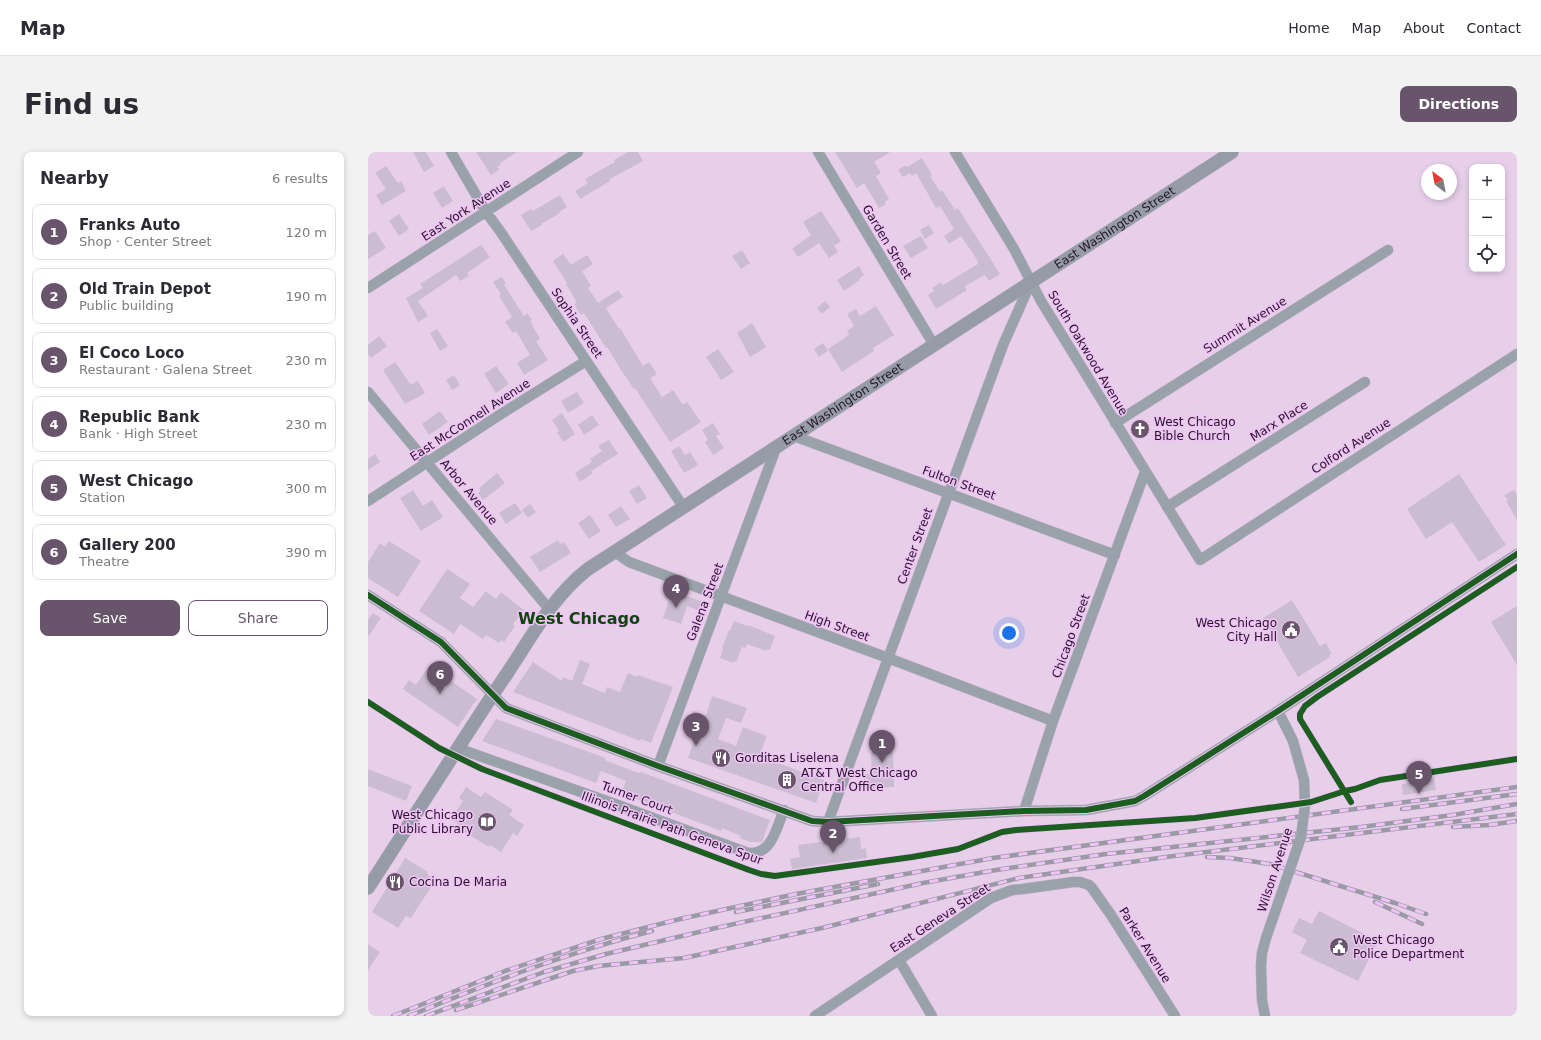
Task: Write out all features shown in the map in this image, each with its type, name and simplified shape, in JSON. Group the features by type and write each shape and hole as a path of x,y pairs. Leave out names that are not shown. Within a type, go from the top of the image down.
{"main road":[{"name":"East Washington Street","path":"368,888 457,748 549,609 575,579 614,552 1032,282 1228,153"}],"street":[{"name":"Sophia Street","path":"451,152 486,212 684,508"},
{"name":"East York Avenue","path":"368,288 578,152"},
{"name":"Garden Street","path":"818,152 934,345"},
{"name":"South Oakwood Avenue","path":"955,152 1014,249 1041,301 1200,560"},
{"name":"Summit Avenue","path":"1116,423 1388,250"},
{"name":"Center Street","path":"828,822 1003,345 1032,282"},
{"name":"Colford Avenue","path":"1200,560 1517,354"},
{"name":"East McConnell Avenue","path":"368,501 586,361"},
{"name":"Marx Place","path":"1167,507 1365,382"},
{"name":"Arbor Avenue","path":"368,392 549,609"},
{"name":"Fulton Street","path":"794,436 1115,555"},
{"name":"Galena Street","path":"658,766 776,448"},
{"name":"Chicago Street","path":"1024,811 1053,721 1145,472"},
{"name":"High Street","path":"614,552 629,562 721,598 888,658 1053,721"},
{"path":"368,595 441,642 506,708 658,766 812,821 828,822 1024,811 1086,810 1135,801 1278,711 1517,554"},
{"name":"Wilson Avenue","path":"1265,1016 1262,1000 1262,953 1301,837 1305,805 1304,780 1293,741 1278,711"},
{"name":"Turner Court","path":"457,748 748,853 756,854 763,851 770,844 784,810"},
{"name":"East Geneva Street","path":"814,1016 991,898 1012,890 1073,882 1084,883 1092,888"},
{"name":"Parker Avenue","path":"1092,888 1111,915 1175,1016"},
{"path":"899,960 932,1016"}],"building":[{"path":"413,152 426,152 434,166 424,172"},
{"path":"476,152 517,152 500,163 501,164 497,167 499,170 491,175"},
{"path":"628,152 638,152 643,161 610,179 610,181 580,199 575,191 588,183 585,179 615,162 614,160"},
{"path":"835,152 890,152 874,162 881,173 876,176 889,199 885,202 886,204 879,208 864,183 857,188"},
{"path":"922,158 932,175 930,176 940,192 942,190 955,210 958,208 1000,274 989,281 985,275 965,286 967,290 936,309 928,295 934,291 932,288 941,282 943,285 978,264 978,261 961,236 949,244 944,236 954,229 940,206 936,208 916,173 912,176 910,173 903,177 898,170 906,165 907,167"},
{"path":"386,166 398,183 401,181 406,191 382,205 376,195 386,189 375,173"},
{"path":"444,186 453,201 442,208 433,193"},
{"path":"560,195 567,207 531,231 521,215 531,209 533,211"},
{"path":"821,211 841,241 834,246 838,252 829,258 819,243 798,257 792,249 811,235 803,222"},
{"path":"399,214 409,229 399,236 389,221"},
{"path":"929,225 934,233 925,239 920,230"},
{"path":"375,231 386,248 368,259 368,235"},
{"path":"921,236 928,248 911,258 903,246"},
{"path":"481,245 490,257 467,273 469,276 460,281 456,275 418,301 428,316 418,322 406,298 423,288 420,284"},
{"path":"742,250 750,263 741,269 732,256"},
{"path":"563,254 571,265 587,255 593,264 582,271 591,286 588,288 598,303 618,290 623,297 606,308 619,329 620,328 643,366 649,362 657,374 650,378 662,397 673,390 683,405 687,402 701,422 670,442 584,313 581,315 574,304 577,303 566,284 567,283 553,261"},
{"path":"859,266 864,275 859,279 860,280 844,291 837,280"},
{"path":"502,277 506,284 504,285 524,316 527,313 532,320 530,321 540,339 536,341 548,360 524,375 517,363 530,355 516,331 513,333 505,322 512,317 499,296 501,294 493,282"},
{"path":"825,301 830,307 822,314 817,308"},
{"path":"876,306 894,335 873,348 874,351 842,372 828,349 849,335 847,331 854,326 847,314 856,309 860,316"},
{"path":"752,323 766,347 750,357 737,333"},
{"path":"437,329 448,346 440,351 430,333"},
{"path":"379,336 387,346 371,358 368,354 368,345"},
{"path":"823,343 828,351 819,357 814,349"},
{"path":"718,349 734,372 721,380 706,357"},
{"path":"395,362 411,385 418,381 425,393 405,404 383,370"},
{"path":"496,366 509,384 496,393 484,374"},
{"path":"454,375 460,385 452,390 446,380"},
{"path":"577,392 584,403 568,413 561,401"},
{"path":"440,411 448,422 429,435 422,424"},
{"path":"562,413 575,434 563,442 557,432 559,431 552,420"},
{"path":"592,415 599,425 584,435 578,425"},
{"path":"713,423 720,434 716,436 724,448 713,455 705,442 708,440 702,430"},
{"path":"609,440 618,454 591,471 593,473 580,482 575,473 592,462 590,459 602,451 598,446"},
{"path":"679,446 685,455 690,452 698,465 684,473 671,451"},
{"path":"375,454 380,462 368,470 368,459"},
{"path":"497,473 505,483 483,500 478,493 481,491 479,488"},
{"path":"1459,474 1506,545 1479,562 1452,522 1426,539 1407,509"},
{"path":"639,485 647,498 637,504 629,491"},
{"path":"413,490 423,506 432,500 443,517 421,531 400,498"},
{"path":"1514,490 1517,495 1517,520 1506,501 1508,500 1504,495"},
{"path":"515,503 522,513 506,524 499,513"},
{"path":"530,504 536,512 528,518 522,510"},
{"path":"621,506 630,519 616,527 608,515"},
{"path":"590,515 601,531 589,539 578,523"},
{"path":"558,540 560,544 564,542 571,553 540,572 530,557"},
{"path":"389,541 421,561 398,597 368,578 368,562 380,543 385,547"},
{"path":"447,569 470,584 460,598 473,607 486,591 496,599 501,592 524,610 513,624 515,626 504,642 501,640 499,643 486,635 483,639 460,624 454,634 419,611"},
{"path":"672,591 703,602 700,611 687,606 681,624 663,618"},
{"name":"West Chicago City Hall","path":"1292,600 1320,646 1326,643 1332,654 1329,655 1330,657 1298,677 1263,618"},
{"path":"1517,606 1517,665 1491,622"},
{"path":"373,613 381,618 368,637 368,620"},
{"path":"734,621 775,636 770,650 767,649 766,651 747,644 745,648 742,647 736,662 734,661 733,663 720,658 722,648"},
{"path":"580,660 590,664 582,684 605,693 607,687 620,692 628,673 673,687 651,743 641,739 640,741 513,692 533,662 562,681 563,677 572,681"},
{"path":"429,666 477,699 458,727 403,689 409,680 416,685"},
{"path":"712,696 747,708 741,723 726,718 718,739 736,746 743,727 767,736 759,756 824,780 816,803 688,758 700,726 692,723 690,720 693,711 706,716"},
{"path":"496,719 606,758 605,760 630,770 641,772 770,820 762,842 750,842 740,838 741,836 722,828 721,831 621,793 626,781 601,771 596,783 482,741"},
{"path":"871,752 893,752 894,787 865,789 864,774 872,774"},
{"path":"368,769 412,786 406,801 368,786"},
{"path":"1434,779 1436,790 1403,795 1402,784"},
{"name":"West Chicago Public Library","path":"466,787 481,797 485,792 513,810 509,815 524,825 517,836 513,833 501,852 490,845 489,847 460,829 462,827 451,819 463,801 459,798"},
{"path":"860,837 861,849 866,848 867,858 792,869 790,859 800,857 798,845"},
{"path":"405,858 428,872 427,874 431,877 426,885 431,887 411,918 406,916 398,928 372,912"},
{"name":"West Chicago Police Department","path":"1319,911 1378,941 1358,981 1300,953 1307,940 1292,932 1299,918 1312,924"},
{"path":"368,944 380,952 368,970"}],"railway":[{"path":"393,1016 505,971 601,939 680,919 796,894 993,858 1517,787"},
{"path":"1402,809 1517,794"},
{"path":"426,1016 544,972 606,954 716,928 923,883 996,870 1106,854 1361,827 1453,815 1517,804"},
{"path":"456,1010 573,971 598,966 684,958 822,928 1019,878 1166,857 1517,814"},
{"path":"1453,827 1489,825 1517,821"},
{"path":"1207,857 1230,858 1270,864 1426,914"},
{"path":"736,912 878,884"},
{"path":"1375,902 1422,924"},
{"path":"409,1016 560,958 652,931"}],"cycle path":[{"path":"368,595 441,642 506,708 658,766 812,821 828,822 1024,811 1086,810 1135,801 1278,711 1517,554"},
{"path":"1351,802 1300,719 1300,714 1305,706 1517,567"},
{"name":"Illinois Prairie Path Geneva Spur","path":"368,702 439,748 482,769 749,870 775,876 912,857 958,849 1002,832 1016,830 1195,818 1311,802 1380,780 1517,759"}],"place":[{"name":"West Chicago Bible Church","path":"1140,429"},
{"name":"Republic Bank","path":"676,608"},
{"name":"West Chicago City Hall","path":"1291,630"},
{"name":"Gallery 200","path":"440,694"},
{"name":"El Coco Loco","path":"696,746"},
{"name":"Gorditas Liselena","path":"721,758"},
{"name":"Franks Auto","path":"882,763"},
{"name":"AT&T West Chicago Central Office","path":"787,780"},
{"name":"West Chicago","path":"1419,794"},
{"name":"West Chicago Public Library","path":"487,822"},
{"name":"Old Train Depot","path":"833,853"},
{"name":"Cocina De Maria","path":"395,882"},
{"name":"West Chicago Police Department","path":"1339,947"}],"district":[{"name":"West Chicago","path":"579,618"}]}
